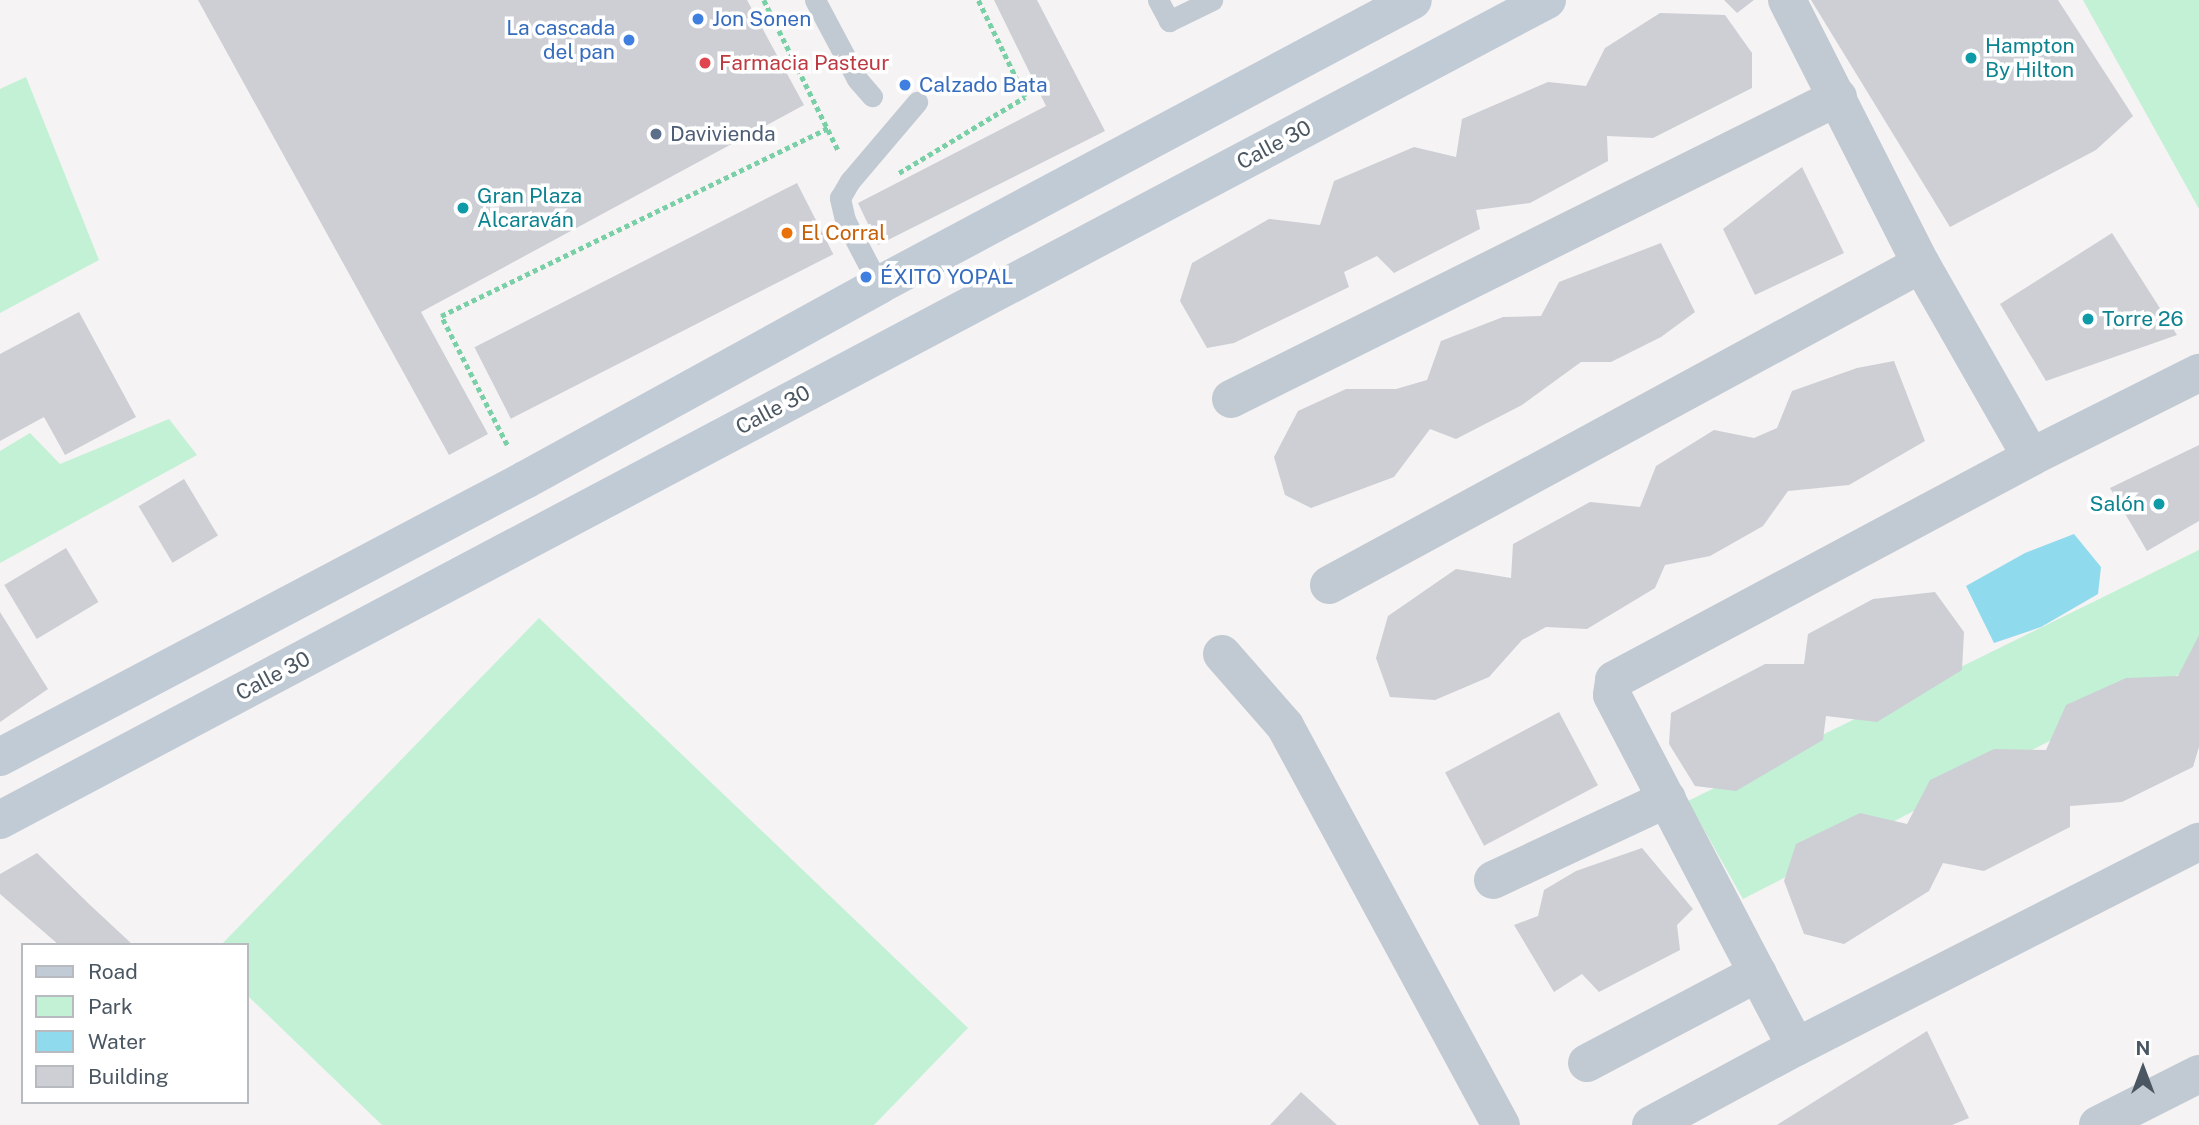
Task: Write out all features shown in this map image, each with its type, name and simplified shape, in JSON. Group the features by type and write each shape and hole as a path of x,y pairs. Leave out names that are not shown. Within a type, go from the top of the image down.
{"main road":[{"name":"Calle 30","path":"0,820 1547,0"},
{"path":"0,757 525,480 1401,3"}],"street":[{"path":"1787,0 1839,97 1921,264 2032,457"},
{"path":"1231,399 1839,97"},
{"path":"1329,585 1921,264"},
{"path":"1796,1047 1612,695 1614,680 2032,457 2199,373"},
{"path":"1222,654 1285,726 1501,1125"},
{"path":"1493,880 1668,799"},
{"path":"1651,1125 1796,1047 2199,842"},
{"path":"1587,1063 1758,973"},
{"path":"2098,1125 2199,1074"}],"lane":[{"path":"815,0 857,79 872,96"},
{"path":"1158,0 1169,21 1212,0"},
{"path":"879,285 845,220 840,198 850,181 918,102"}],"path":[{"path":"525,480 441,316 829,128 764,0"},
{"path":"897,174 1025,97 978,0"}],"green space":[{"path":"2083,0 2199,0 2199,209"},
{"path":"26,77 99,260 0,313 0,89"},
{"path":"169,419 197,455 0,563 0,451 30,433 60,464"},
{"path":"2199,550 2199,664 1743,899 1688,801"},
{"path":"539,618 968,1028 874,1125 382,1125 248,996 248,943 223,943"}],"water":[{"path":"2074,534 2101,567 2098,594 2041,627 1994,643 1966,586 2025,553"}],"building":[{"name":"Gran Plaza Alcaraván","path":"198,0 747,0 804,105 421,312 488,434 449,455"},
{"path":"994,0 1037,0 1105,131 878,245 858,203 1046,106"},
{"path":"1724,0 1754,0 1737,13"},
{"name":"Hampton By Hilton","path":"1811,0 2058,0 2133,116 2096,150 1950,227"},
{"path":"1660,13 1725,15 1752,53 1752,88 1653,138 1607,136 1608,161 1530,203 1476,210 1480,229 1394,273 1377,256 1344,272 1349,287 1234,343 1207,348 1180,301 1192,263 1269,219 1320,225 1334,181 1414,147 1456,157 1462,119 1548,82 1586,86 1605,48"},
{"path":"1802,167 1844,253 1755,295 1723,229"},
{"path":"797,183 833,254 511,419 474,347"},
{"name":"Torre 26","path":"2112,233 2177,335 2046,381 2000,304"},
{"path":"1661,243 1695,312 1661,337 1611,362 1581,362 1522,405 1456,439 1430,429 1394,477 1311,508 1285,495 1274,457 1298,411 1346,389 1396,389 1427,380 1441,341 1503,317 1541,316 1559,282"},
{"path":"79,312 136,417 65,455 44,417 0,441 0,354"},
{"path":"1894,361 1925,441 1849,485 1788,491 1763,526 1710,556 1665,565 1655,588 1587,629 1546,627 1522,640 1489,677 1435,700 1390,697 1376,658 1388,616 1456,569 1511,578 1513,544 1590,502 1640,507 1656,466 1714,430 1754,438 1777,428 1792,391 1857,368"},
{"name":"Salón","path":"2199,445 2199,521 2147,551 2110,488"},
{"path":"184,479 218,536 173,563 139,506"},
{"path":"66,548 98,602 37,639 4,585"},
{"path":"1935,592 1964,632 1962,670 1877,722 1826,716 1823,740 1736,791 1695,786 1669,744 1671,713 1765,664 1804,664 1808,634 1873,599"},
{"path":"0,612 48,689 0,722"},
{"path":"2199,635 2199,747 2193,767 2122,802 2070,806 2070,827 1984,871 1943,863 1929,891 1844,944 1804,934 1784,881 1796,844 1860,813 1907,824 1930,780 1994,749 2046,750 2066,705 2126,678 2178,676"},
{"path":"1559,712 1598,785 1484,846 1445,773"},
{"path":"1642,848 1693,909 1677,925 1680,950 1599,992 1582,974 1554,992 1514,925 1538,916 1544,890 1576,871"},
{"path":"37,853 131,943 57,943 0,894 0,874"},
{"path":"1927,1031 1969,1118 1952,1125 1777,1125"},
{"path":"1301,1092 1337,1125 1270,1125"}],"place":[{"name":"Jon Sonen","path":"698,19"},
{"name":"La cascada del pan","path":"629,40"},
{"name":"Hampton By Hilton","path":"1971,58"},
{"name":"Farmacia Pasteur","path":"705,63"},
{"name":"Calzado Bata","path":"905,85"},
{"name":"Davivienda","path":"656,134"},
{"name":"Gran Plaza Alcaraván","path":"463,208"},
{"name":"El Corral","path":"787,233"},
{"name":"ÉXITO YOPAL","path":"866,277"},
{"name":"Torre 26","path":"2088,319"},
{"name":"Salón","path":"2159,504"}]}
